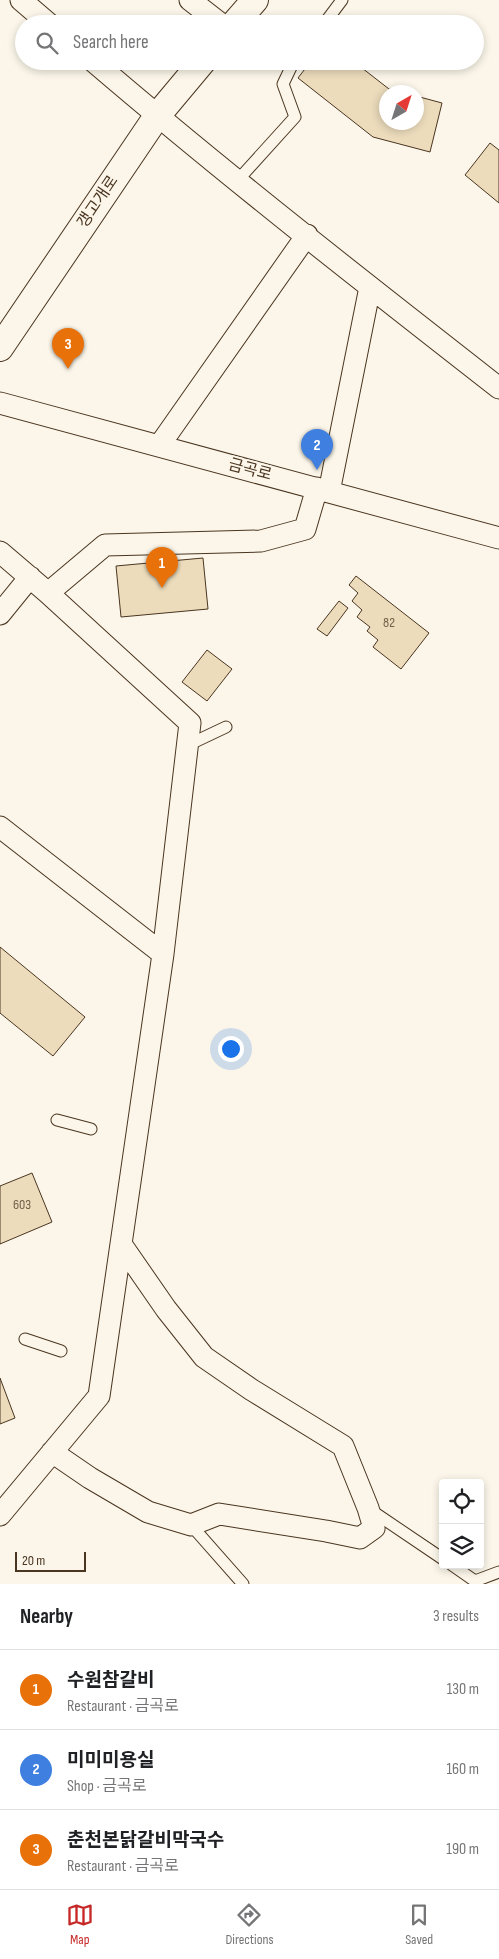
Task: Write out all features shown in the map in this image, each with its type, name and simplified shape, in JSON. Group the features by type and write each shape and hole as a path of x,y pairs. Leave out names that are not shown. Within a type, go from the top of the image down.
{"street":[{"path":"21,0 38,15"},
{"path":"190,0 209,15"},
{"path":"242,15 255,0"},
{"path":"103,70 157,116 499,388"},
{"name":"갱고개로","path":"0,348 157,116 195,70"},
{"path":"159,446 307,235"},
{"path":"48,593 105,545 261,541 305,529 323,490 370,287"},
{"name":"금곡로","path":"0,402 499,538"},
{"path":"0,552 48,593 190,723 163,954 99,1396 0,1515"},
{"path":"0,614 30,578"},
{"path":"0,827 163,954"},
{"path":"52,1452 90,1478 148,1512 191,1525 218,1514 326,1530 360,1538 374,1528 343,1446 252,1390 204,1357 166,1309 121,1244"}],"lane":[{"path":"331,15 342,0"},
{"path":"238,180 295,117 283,84 290,70"},
{"path":"188,745 226,727"},
{"path":"57,1120 91,1129"},
{"path":"25,1339 61,1351"},
{"path":"368,1508 439,1556"},
{"path":"191,1525 243,1584"},
{"path":"458,1569 475,1581 499,1572"}],"building":[{"path":"304,70 365,70 384,85 379,85 379,130 424,130 424,98 442,103 430,152 373,137 298,78"},
{"path":"490,143 499,150 499,203 465,175"},
{"path":"203,558 208,609 121,617 116,566"},
{"path":"356,576 429,633 401,669 373,647 378,640 367,631 370,627 357,617 362,610 352,601 358,593 349,585"},
{"path":"339,601 348,608 327,636 317,629"},
{"path":"207,650 232,669 207,701 182,682"},
{"path":"0,947 85,1017 53,1056 0,1013"},
{"path":"32,1173 52,1222 0,1244 0,1186"},
{"path":"0,1378 15,1418 0,1424"}],"place":[{"name":"춘천본닭갈비막국수","path":"68,369"},
{"name":"미미미용실","path":"317,470"},
{"name":"수원참갈비","path":"162,588"}]}
